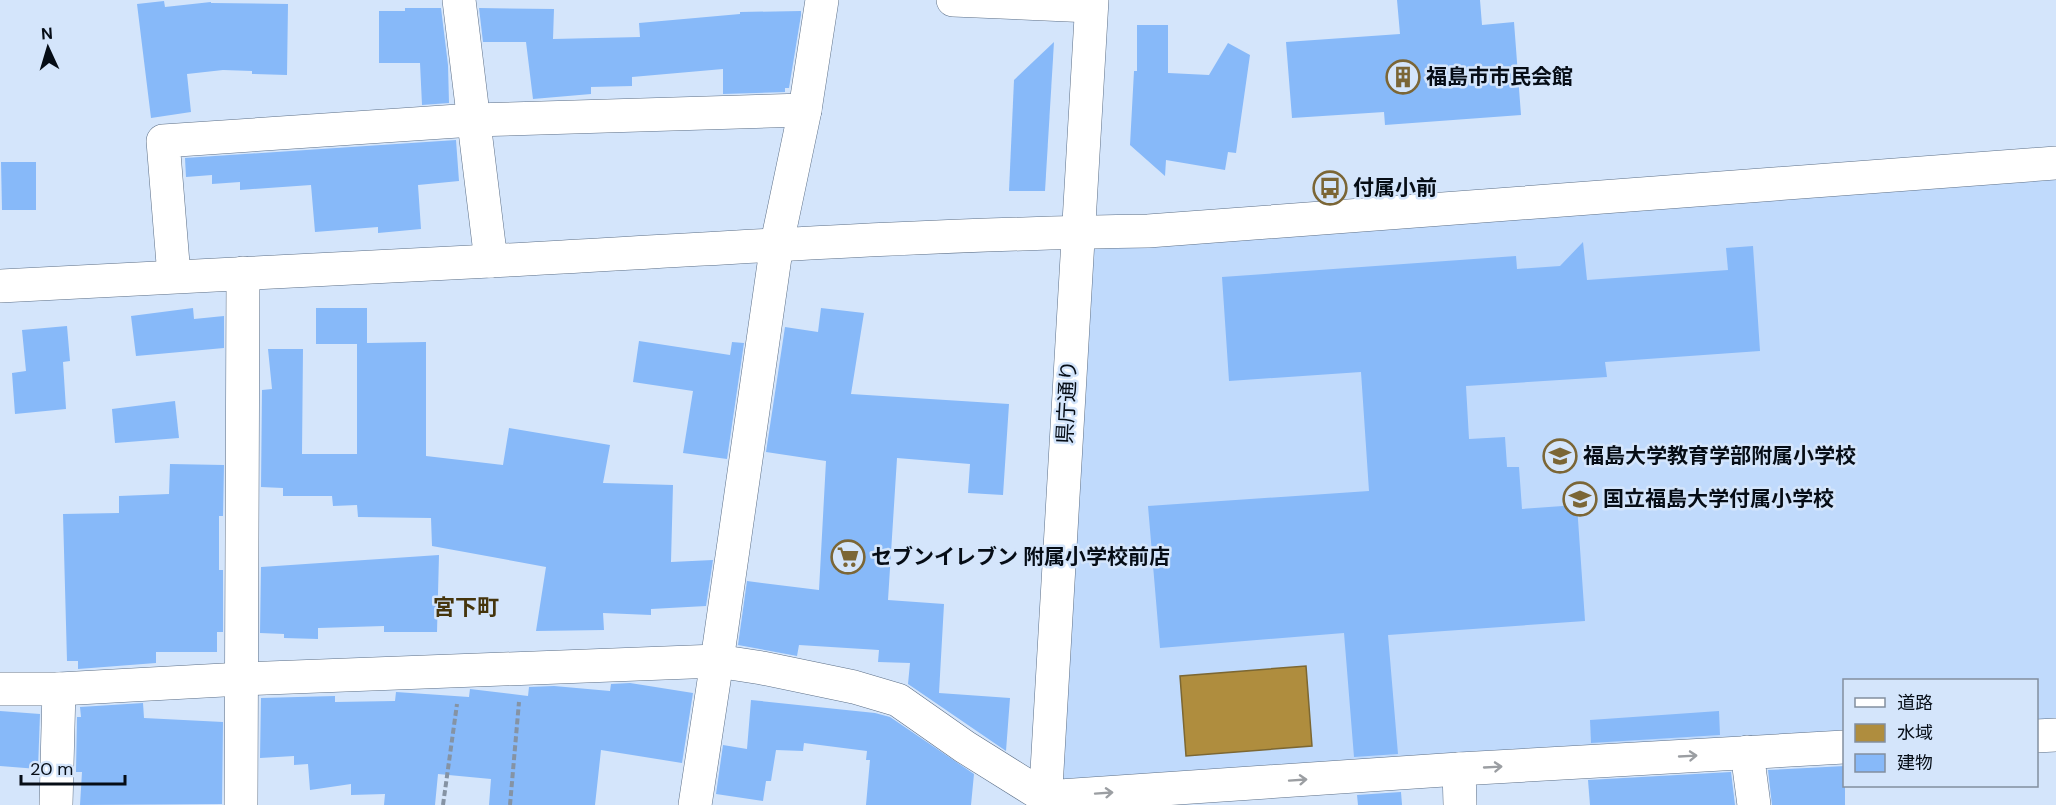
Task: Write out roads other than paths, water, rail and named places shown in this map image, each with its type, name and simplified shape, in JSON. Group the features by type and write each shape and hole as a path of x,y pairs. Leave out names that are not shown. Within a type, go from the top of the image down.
{"street":[{"path":"459,0 491,261"},
{"path":"695,805 777,243 805,110 822,0"},
{"path":"953,0 1091,3"},
{"name":"県庁通り","path":"1045,801 1091,3"},
{"path":"174,276 163,141 473,120 805,110"},
{"path":"0,286 491,261 777,243 1148,231 2056,163"},
{"path":"241,805 243,273"},
{"path":"0,689 717,661 854,687 898,700 1045,801 1459,769 1843,747"},
{"path":"56,805 59,688"},
{"path":"2038,736 2056,735"},
{"path":"1747,752 1754,805"},
{"path":"1459,769 1460,805"}],"water":[{"path":"1306,666 1312,746 1186,756 1180,676"}],"place":[{"name":"福島市市民会館","path":"1403,77"},
{"name":"付属小前","path":"1330,188"},
{"name":"福島大学教育学部附属小学校","path":"1560,456"},
{"name":"国立福島大学付属小学校","path":"1580,499"},
{"name":"セブンイレブン 附属小学校前店","path":"848,557"}],"district":[{"name":"宮下町","path":"466,607"}]}
